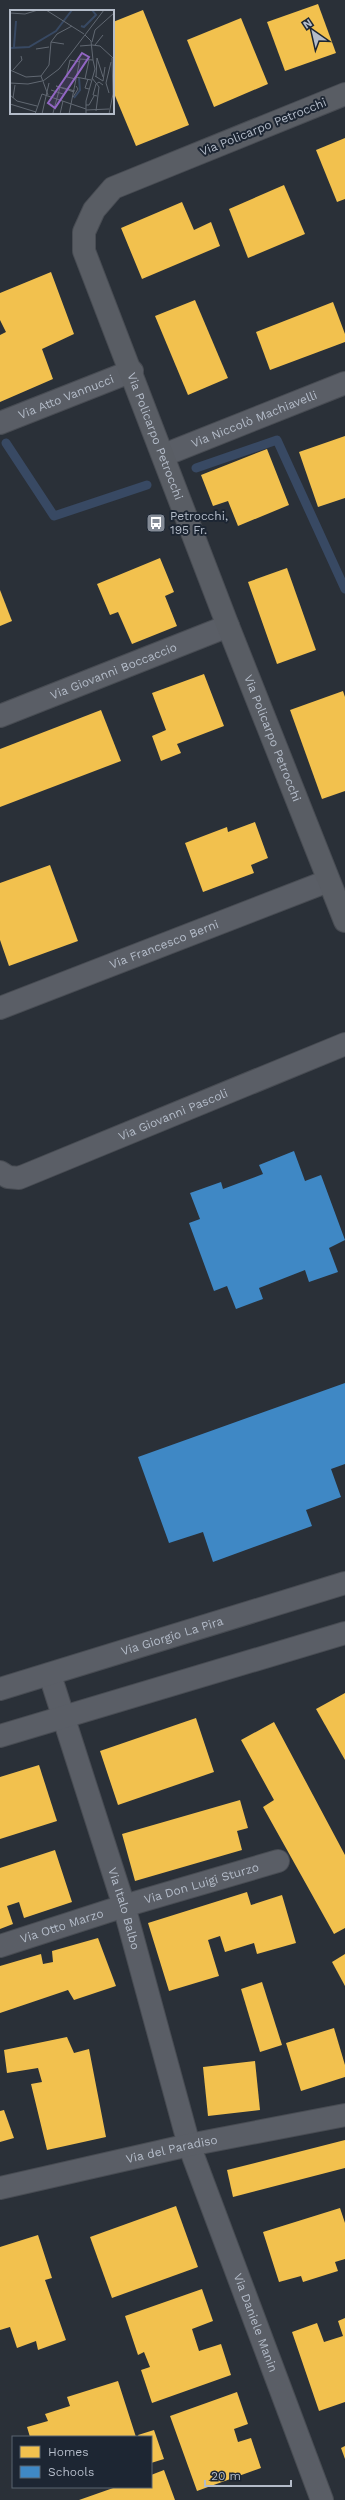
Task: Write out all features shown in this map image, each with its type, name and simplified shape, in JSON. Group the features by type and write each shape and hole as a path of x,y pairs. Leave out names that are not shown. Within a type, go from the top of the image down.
{"main road":[{"name":"Via Policarpo Petrocchi","path":"345,94 113,188 94,210 84,232 84,251 132,371 228,626 345,921"}],"street":[{"name":"Via Atto Vannucci","path":"0,423 132,371"},
{"name":"Via Niccolò Machiavelli","path":"164,455 345,383"},
{"name":"Via Giovanni Boccaccio","path":"0,716 228,626"},
{"name":"Via Francesco Berni","path":"0,1008 328,881"},
{"name":"Via Giovanni Pascoli","path":"0,1172 8,1177 19,1178 345,1044"},
{"name":"Via Giorgio La Pira","path":"0,1689 345,1584"},
{"path":"0,1736 65,1718 345,1633"},
{"name":"Via Italo Balbo","path":"50,1675 124,1906 189,2145"},
{"name":"Via Don Luigi Sturzo","path":"124,1906 278,1861"},
{"name":"Via Otto Marzo","path":"0,1946 124,1906"},
{"name":"Via del Paradiso","path":"0,2188 189,2145 345,2115"},
{"name":"Via Daniele Manin","path":"189,2145 322,2500"}],"building: Homes":[{"path":"318,4 336,53 285,71 267,22"},
{"path":"143,10 189,125 136,146 114,93 114,22"},
{"path":"241,18 268,84 214,107 187,40"},
{"path":"345,138 345,199 337,202 316,150"},
{"path":"284,185 305,234 248,258 229,209"},
{"path":"182,202 194,230 211,222 220,246 142,279 121,228"},
{"path":"51,272 74,334 42,349 53,379 0,402 0,335 6,332 0,320 0,293"},
{"path":"195,300 228,378 188,395 155,316"},
{"path":"333,302 345,334 345,342 270,370 256,332"},
{"path":"345,436 345,498 318,507 299,452"},
{"path":"267,449 289,505 238,526 228,501 213,506 201,475"},
{"path":"160,558 174,592 165,596 177,626 132,644 118,612 110,615 97,584"},
{"path":"287,568 316,650 277,664 248,582"},
{"path":"0,590 12,621 0,626"},
{"path":"204,674 224,726 177,744 181,753 161,761 152,736 166,730 152,693"},
{"path":"343,691 345,697 345,791 322,799 290,710"},
{"path":"101,710 121,761 0,807 0,749"},
{"path":"255,822 268,858 251,865 254,873 203,892 185,843 227,827 228,832"},
{"path":"50,865 78,941 9,966 0,940 0,883"},
{"path":"345,1693 345,1760 316,1709"},
{"path":"196,1718 214,1772 118,1805 100,1751"},
{"path":"274,1722 345,1855 345,1928 334,1934 263,1807 274,1800 241,1740"},
{"path":"39,1765 57,1821 0,1839 0,1777"},
{"path":"240,1800 248,1828 237,1831 242,1850 135,1881 122,1834"},
{"path":"55,1850 72,1902 24,1918 19,1902 7,1906 13,1924 0,1929 0,1868"},
{"path":"247,1892 251,1905 282,1895 296,1943 257,1954 254,1943 225,1952 220,1936 208,1940 219,1976 169,1991 148,1923"},
{"path":"98,1938 116,1986 74,2000 68,1990 0,2013 0,1966 41,1954 43,1964 53,1962 52,1951"},
{"path":"345,1954 345,1986 332,1962"},
{"path":"262,1982 282,2045 260,2052 241,1989"},
{"path":"334,2028 345,2065 345,2077 301,2091 286,2043"},
{"path":"67,2037 74,2053 89,2049 106,2137 47,2150 31,2084 42,2082 38,2068 7,2073 4,2050"},
{"path":"255,2061 260,2110 208,2116 203,2067"},
{"path":"4,2110 14,2138 0,2142 0,2111"},
{"path":"345,2140 345,2168 233,2197 227,2170"},
{"path":"176,2206 198,2267 112,2298 90,2237"},
{"path":"340,2208 345,2223 345,2259 335,2262 338,2271 303,2282 301,2276 279,2282 263,2232"},
{"path":"38,2235 52,2278 45,2280 66,2340 38,2350 36,2341 17,2348 10,2327 0,2330 0,2247"},
{"path":"202,2289 213,2321 192,2329 199,2351 221,2344 231,2375 152,2403 141,2370 150,2367 144,2352 138,2355 125,2316"},
{"path":"345,2318 345,2402 319,2411 292,2332 317,2323 324,2342 343,2336 338,2321"},
{"path":"118,2381 136,2436 30,2436 27,2427 48,2421 45,2414 70,2406 67,2397"},
{"path":"237,2392 248,2424 234,2429 238,2442 251,2438 261,2468 197,2491 170,2416"},
{"path":"154,2430 164,2459 152,2463 152,2436 138,2435"},
{"path":"345,2446 345,2459 341,2448"},
{"path":"164,2470 175,2500 79,2500 113,2488 152,2488 152,2475"}],"building: Schools":[{"path":"294,1151 305,1181 321,1175 345,1240 329,1248 338,1272 309,1282 305,1270 259,1288 263,1299 236,1309 227,1286 214,1291 189,1223 200,1219 190,1193 221,1182 223,1189 263,1174 259,1165"},
{"path":"345,1383 345,1464 331,1469 341,1497 306,1510 312,1526 213,1562 203,1532 169,1543 138,1457"}],"waterway":[{"path":"196,468 277,440 345,589"},
{"path":"6,443 54,516 147,485"}],"place":[{"name":"Petrocchi, 195 Fr.","path":"156,523"}]}
